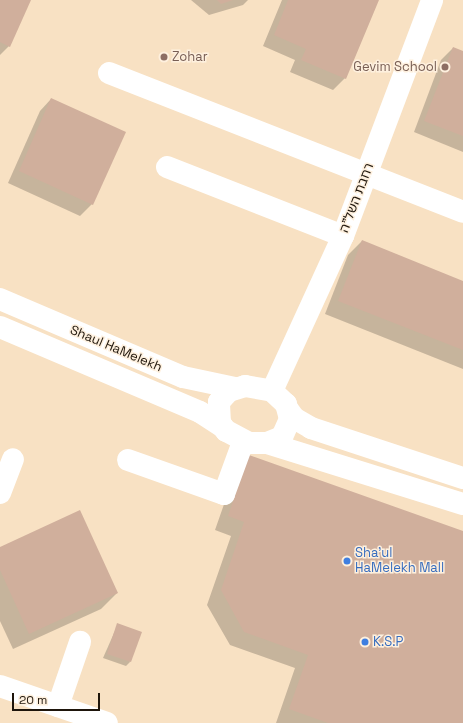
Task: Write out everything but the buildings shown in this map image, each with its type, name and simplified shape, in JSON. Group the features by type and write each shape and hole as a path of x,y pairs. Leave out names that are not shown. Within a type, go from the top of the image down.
{"street":[{"name":"רחבת השל\"ה","path":"272,391 343,236 432,0"},
{"path":"109,73 463,212"},
{"path":"167,167 343,236"},
{"name":"Shaul HaMelekh","path":"0,299 183,377 235,388"},
{"name":"Shaul HaMelekh","path":"0,327 200,412 223,427"},
{"path":"463,478 311,428 297,421 272,391 255,387 235,388 219,402 218,414 223,427 244,442 267,443 463,504"},
{"path":"267,443 286,432 289,411"},
{"path":"128,460 224,494 244,442"},
{"path":"0,493 13,459"},
{"path":"58,706 80,642"},
{"path":"0,686 107,723"}],"place":[{"name":"Zohar","path":"164,57"},
{"name":"Gevim School","path":"445,67"},
{"name":"Sha'ul HaMelekh Mall","path":"347,561"},
{"name":"K.S.P","path":"365,642"}]}
